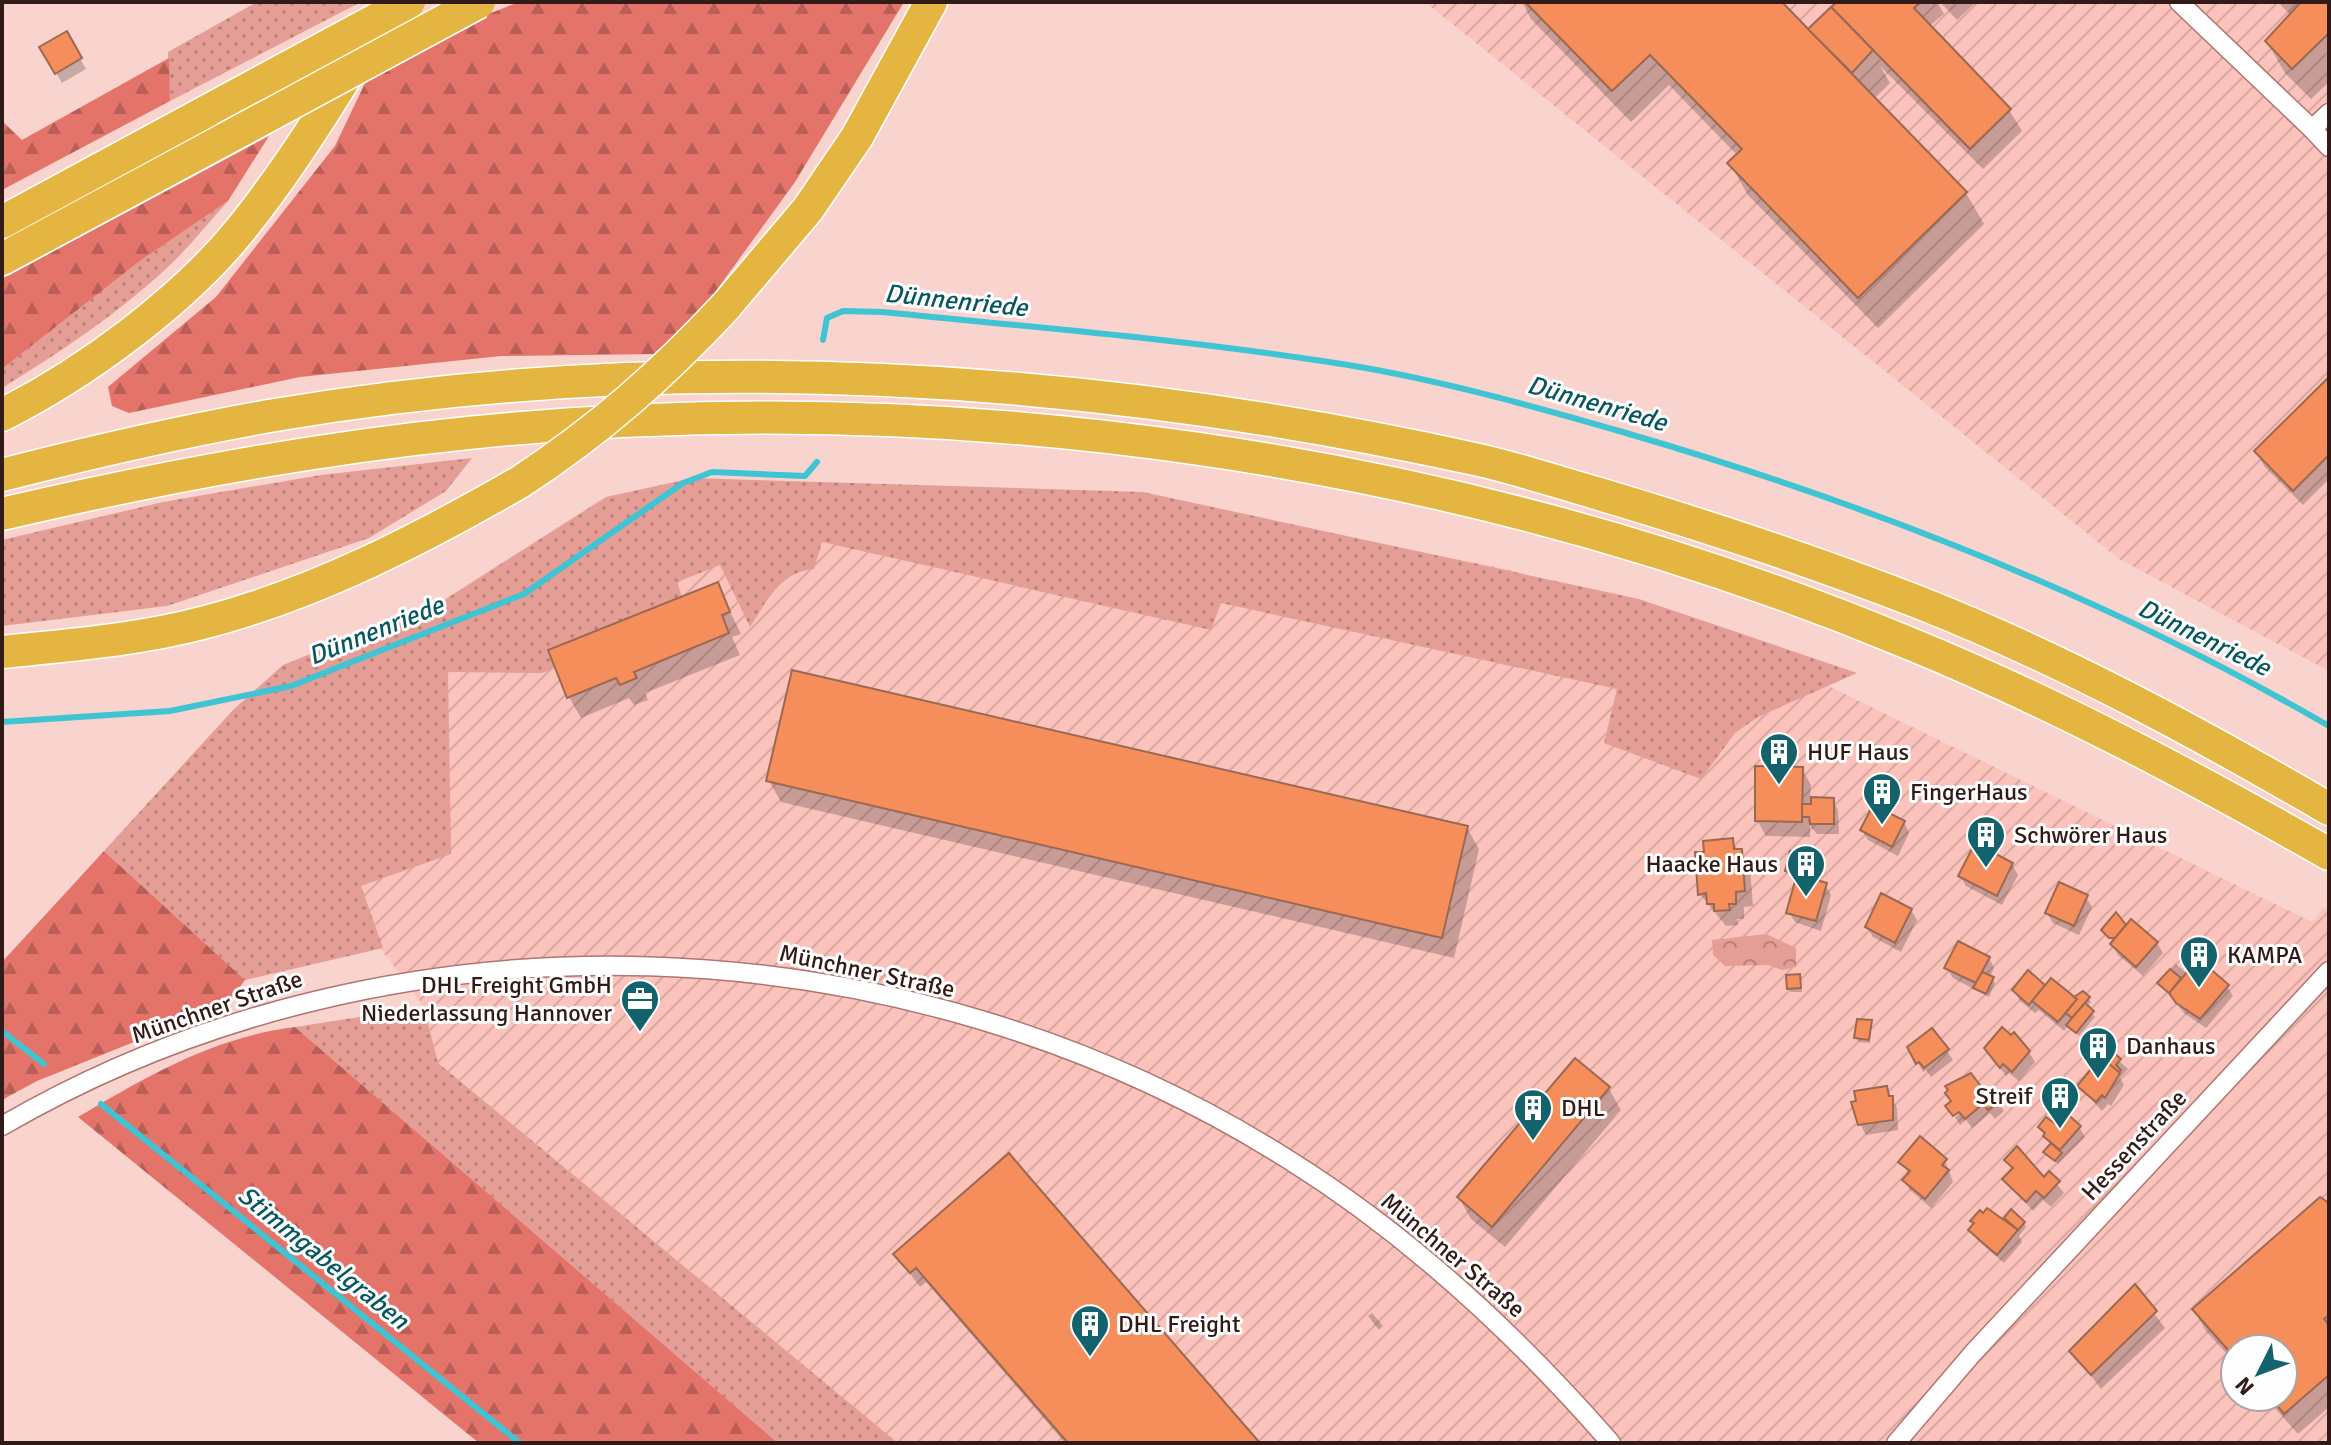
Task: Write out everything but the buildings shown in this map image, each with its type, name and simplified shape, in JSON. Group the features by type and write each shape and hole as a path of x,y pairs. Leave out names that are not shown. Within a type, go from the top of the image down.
{"highway":[{"path":"2,415 108,351 168,301 239,232 312,134 390,2"},
{"path":"2,222 409,2"},
{"path":"2,259 479,2"},
{"path":"2,652 121,639 200,623 288,597 444,526 520,482 608,422 668,369 808,209 849,149 931,2"},
{"path":"2,475 115,447 277,415 467,391 639,380 854,380 1052,390 1268,419 1484,461 1653,511 1922,603 2050,661 2216,743 2329,809"},
{"path":"2,514 125,485 284,456 471,432 598,424 857,419 1053,432 1161,445 1374,481 1480,505 1624,543 1817,607 2037,699 2197,779 2329,854"}],"street":[{"path":"2179,2 2329,147"},
{"path":"2312,129 2329,113"},
{"name":"Münchner Straße","path":"2,1126 108,1072 230,1023 340,993 386,985 503,969 578,965 731,970 836,985 962,1015 1080,1055 1185,1101 1288,1159 1391,1230 1465,1292 1536,1360 1611,1443"},
{"name":"Hessenstraße","path":"1882,1443 1973,1353 2329,971"},
{"name":"Hessenstraße","path":"1896,1443 1973,1353"}],"shaded area":[{"path":"1425,2 2329,2 2329,671 2119,559"},
{"path":"687,485 1150,499 1507,569 1777,661 2312,922 2324,907 2329,911 2329,1443 898,1443 438,1063 424,1007 375,941 305,704"}],"green space":[{"path":"257,2 361,2 170,101 168,52"},
{"path":"519,2 904,2 795,182 705,306 657,354 501,356 300,377 129,413 112,406 108,387 216,297 335,146 367,79 476,19"},
{"path":"169,58 170,101 2,190 2,121 22,140"},
{"path":"269,136 228,201 140,261 2,369 2,279"},
{"path":"228,201 151,283 68,345 2,388 2,369 140,261"},
{"path":"472,458 446,491 369,538 167,606 2,626 2,540 163,502 321,475"},
{"path":"693,478 1143,492 1639,599 1857,673 1758,717 1735,733 1701,779 1604,743 1617,689 1221,603 1211,630 822,542 814,569 802,571 783,582 750,627 720,565 677,582 682,597 548,650 555,668 542,673 448,672 451,854 361,886 383,948 245,980 104,851 233,710 283,665 444,600 606,497"},
{"path":"104,851 245,980 231,999 216,1009 37,1081 2,1100 2,962"},
{"path":"1766,934 1796,948 1796,967 1782,970 1768,965 1725,966 1713,955 1712,940"},
{"path":"424,1007 438,1063 898,1443 778,1443 295,1027"},
{"path":"295,1027 778,1443 479,1443 78,1117 182,1060 237,1040"}],"waterway":[{"name":"Dünnenriede","path":"823,340 827,318 843,311 882,312 1273,354 1404,375 1479,393 1717,461 1897,523 2074,596 2246,680 2329,726"},
{"name":"Dünnenriede","path":"2,722 170,711 291,686 524,594 683,483 712,472 805,476 817,462"},
{"name":"Stimmgabelgraben","path":"2,1031 44,1064"},
{"name":"Stimmgabelgraben","path":"101,1104 520,1443"}],"place":[{"name":"HUF Haus","path":"1779,786"},
{"name":"FingerHaus","path":"1882,826"},
{"name":"Schwörer Haus","path":"1986,869"},
{"name":"Haacke Haus","path":"1806,898"},
{"name":"KAMPA","path":"2199,989"},
{"name":"DHL Freight GmbH Niederlassung Hannover","path":"640,1033"},
{"name":"Danhaus","path":"2098,1080"},
{"name":"Streif","path":"2060,1130"},
{"name":"DHL","path":"1533,1142"},
{"name":"DHL Freight","path":"1090,1358"}]}
